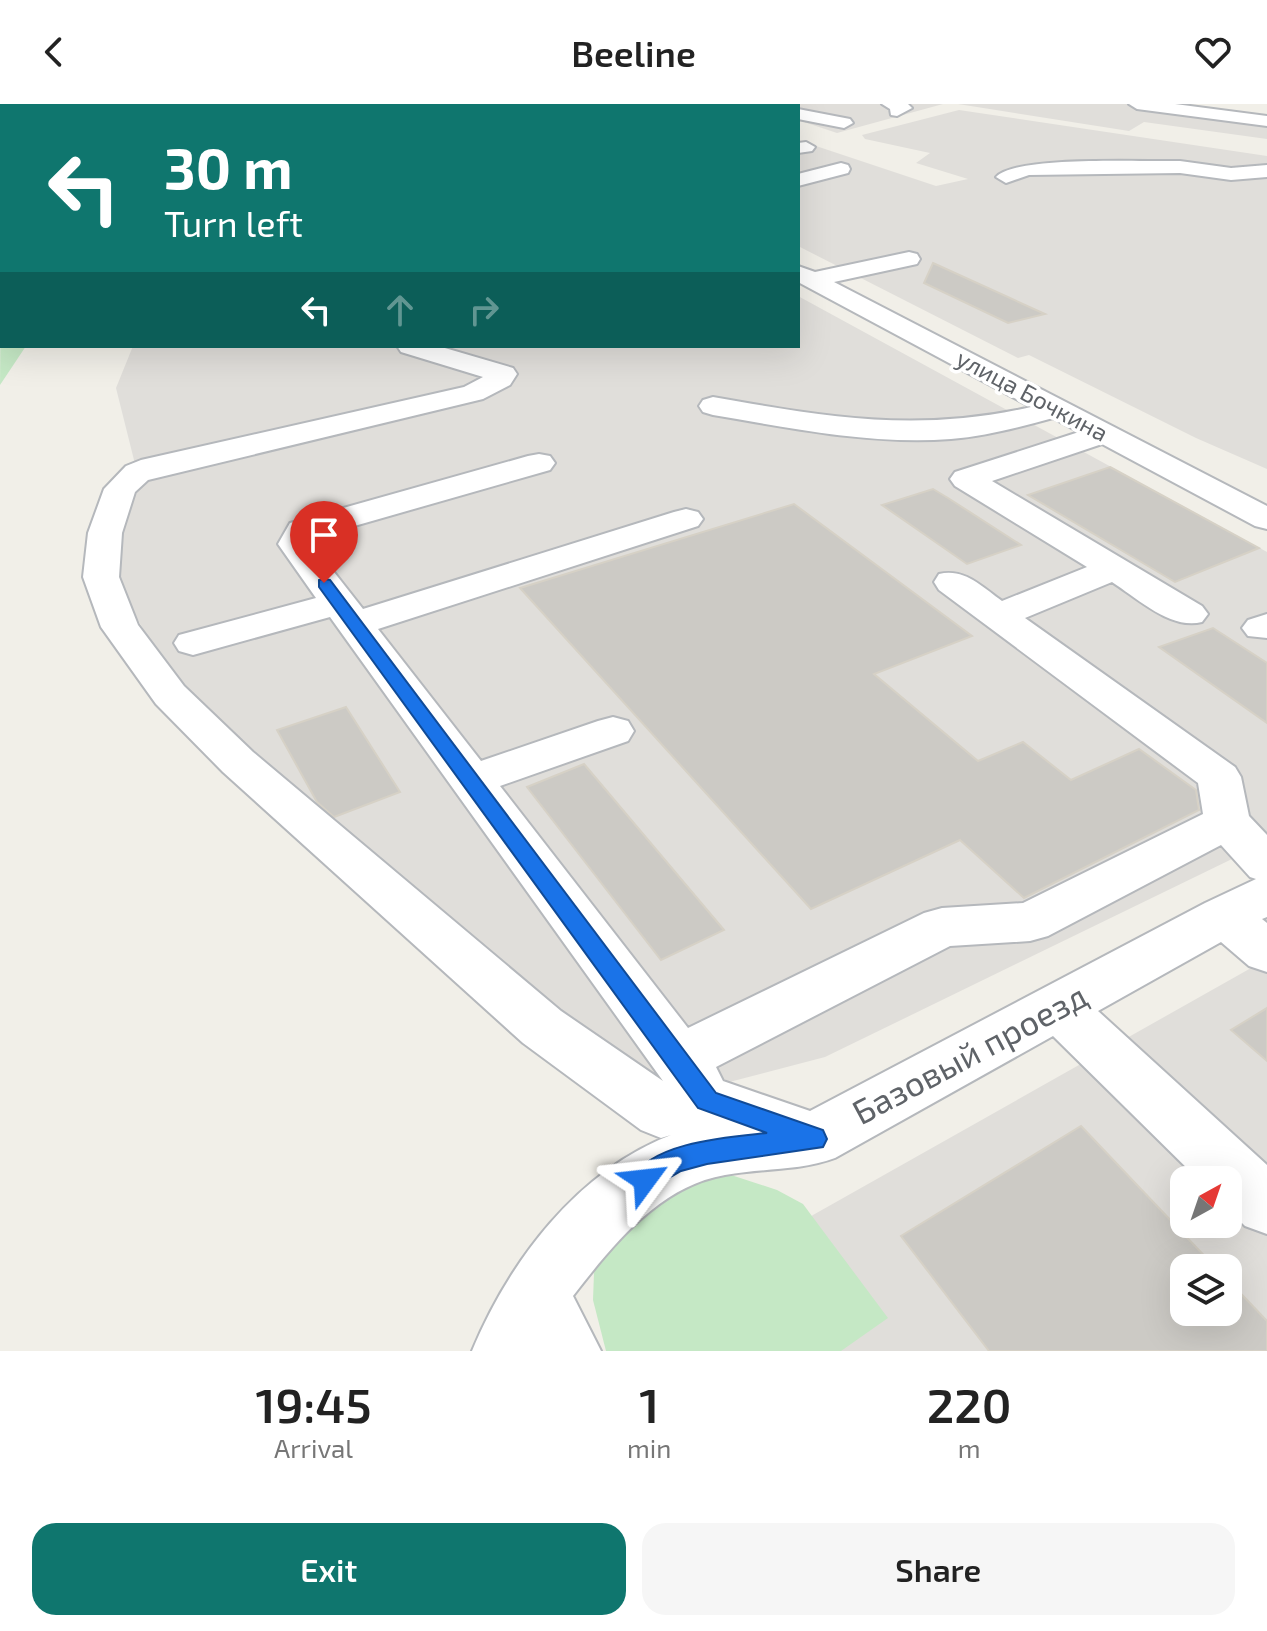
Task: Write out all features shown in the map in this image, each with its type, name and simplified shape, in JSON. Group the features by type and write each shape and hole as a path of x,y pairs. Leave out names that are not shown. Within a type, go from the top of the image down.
{"street":[{"path":"1137,104 1267,121"},
{"path":"800,114 844,123"},
{"path":"1006,177 1026,169 1180,167 1231,174 1267,171"},
{"path":"800,179 841,169"},
{"path":"805,277 909,259"},
{"name":"улица Бочкина","path":"805,277 1267,519"},
{"path":"417,348 503,374 500,379 473,393 137,473 120,489 105,533 101,577 120,627 170,695 238,762 542,1027 661,1112 707,1101 814,1139"},
{"path":"713,406 821,424 928,430 989,425 1056,409"},
{"path":"1104,434 966,479 1189,614"},
{"path":"539,463 302,530 295,544 679,1059 707,1101"},
{"path":"193,643 347,614 686,519"},
{"path":"999,615 1114,569"},
{"path":"952,582 1219,777 1227,822 1267,865"},
{"path":"471,780 613,731"},
{"path":"679,1059 942,927 1030,922 1227,822"},
{"path":"1245,905 1267,952"},
{"name":"Базовый проезд","path":"506,1351 535,1292 617,1201 675,1161 741,1147 814,1139 1245,905"},
{"path":"1059,1008 1267,1205"},
{"path":"535,1292 567,1351"}],"shaded area":[{"path":"800,104 943,104 837,133 800,121"},
{"path":"958,104 1158,104 1267,119 1267,139 1144,122 1129,131"},
{"path":"959,110 1267,156 1267,469 1196,438 1029,355 1018,358 800,247 800,141 936,186 968,179 916,163 930,153 865,139 862,135"},
{"path":"800,297 1267,552 1267,842 825,1057 664,1099 537,1006 227,728 161,660 111,573 118,529 139,480 116,388 132,348 800,348"},
{"path":"1267,959 1267,1351 619,1351 813,1215"}],"green space":[{"path":"0,348 25,348 0,385"},
{"path":"728,1174 777,1190 803,1204 888,1318 841,1351 606,1351 593,1300 594,1273 601,1251 641,1197"}],"building":[{"path":"933,263 1045,314 1008,323 924,283"},
{"path":"1110,467 1259,548 1175,582 1028,495"},
{"path":"933,489 1021,545 967,564 882,505"},
{"path":"794,504 972,636 874,674 978,761 1023,742 1071,780 1139,749 1196,790 1199,810 1024,898 960,840 811,909 520,588"},
{"path":"1213,628 1267,663 1267,723 1159,647"},
{"path":"346,707 400,792 334,817 317,802 277,730"},
{"path":"584,764 724,930 661,960 527,787"},
{"path":"1267,1008 1267,1061 1231,1030"},
{"path":"1081,1126 1170,1220 1170,1238 1187,1238 1203,1254 1170,1254 1170,1326 1242,1326 1242,1295 1267,1321 1267,1351 989,1351 901,1236"}],"route":[{"path":"324,583 679,1059 707,1101 814,1139 707,1152 675,1161 645,1180"}]}
